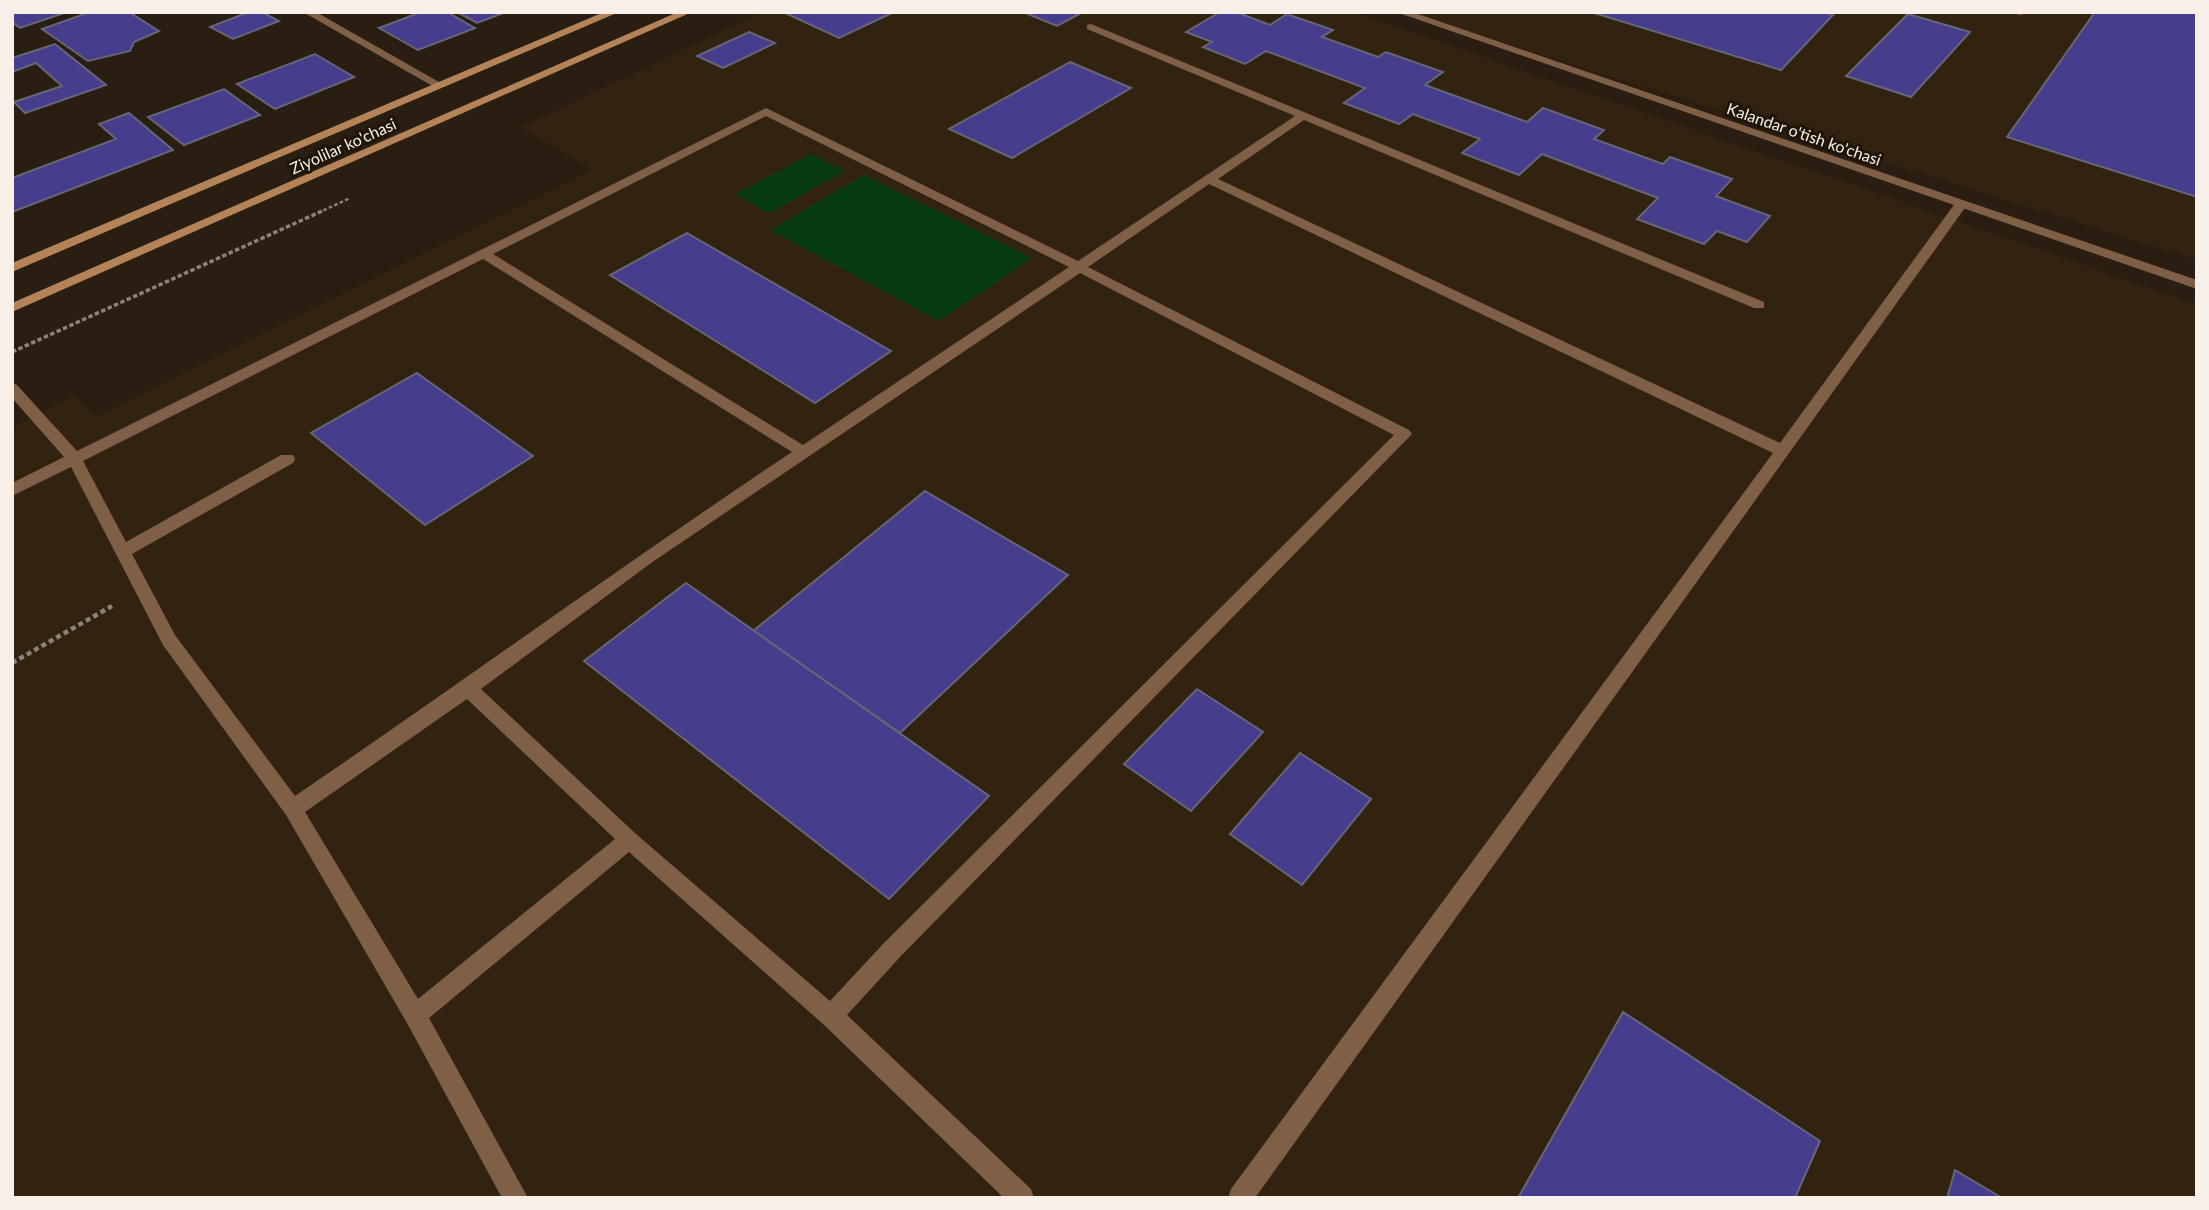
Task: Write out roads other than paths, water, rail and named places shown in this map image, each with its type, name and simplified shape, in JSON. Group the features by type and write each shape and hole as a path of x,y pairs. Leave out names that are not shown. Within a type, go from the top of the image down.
{"main road":[{"name":"Ziyolilar ko'chasi","path":"12,268 614,12"},
{"name":"Ziyolilar ko'chasi","path":"12,308 687,12"}],"street":[{"path":"308,12 440,86"},
{"name":"Kalandar o'tish ko'chasi","path":"1401,12 2197,285"},
{"path":"2007,12 2021,12"},
{"path":"1091,27 1759,304"},
{"path":"12,490 766,111 1079,267 1404,434 902,940 831,1016"},
{"path":"293,809 468,688 645,559 1304,115"},
{"path":"1208,179 1783,451"},
{"path":"1240,1198 1961,205"},
{"path":"483,253 804,453"},
{"path":"12,388 74,458 169,640 293,809 415,1015 516,1198"},
{"path":"123,551 287,458"},
{"path":"468,688 629,840 831,1016 1022,1198"},
{"path":"415,1015 629,840"}]}
